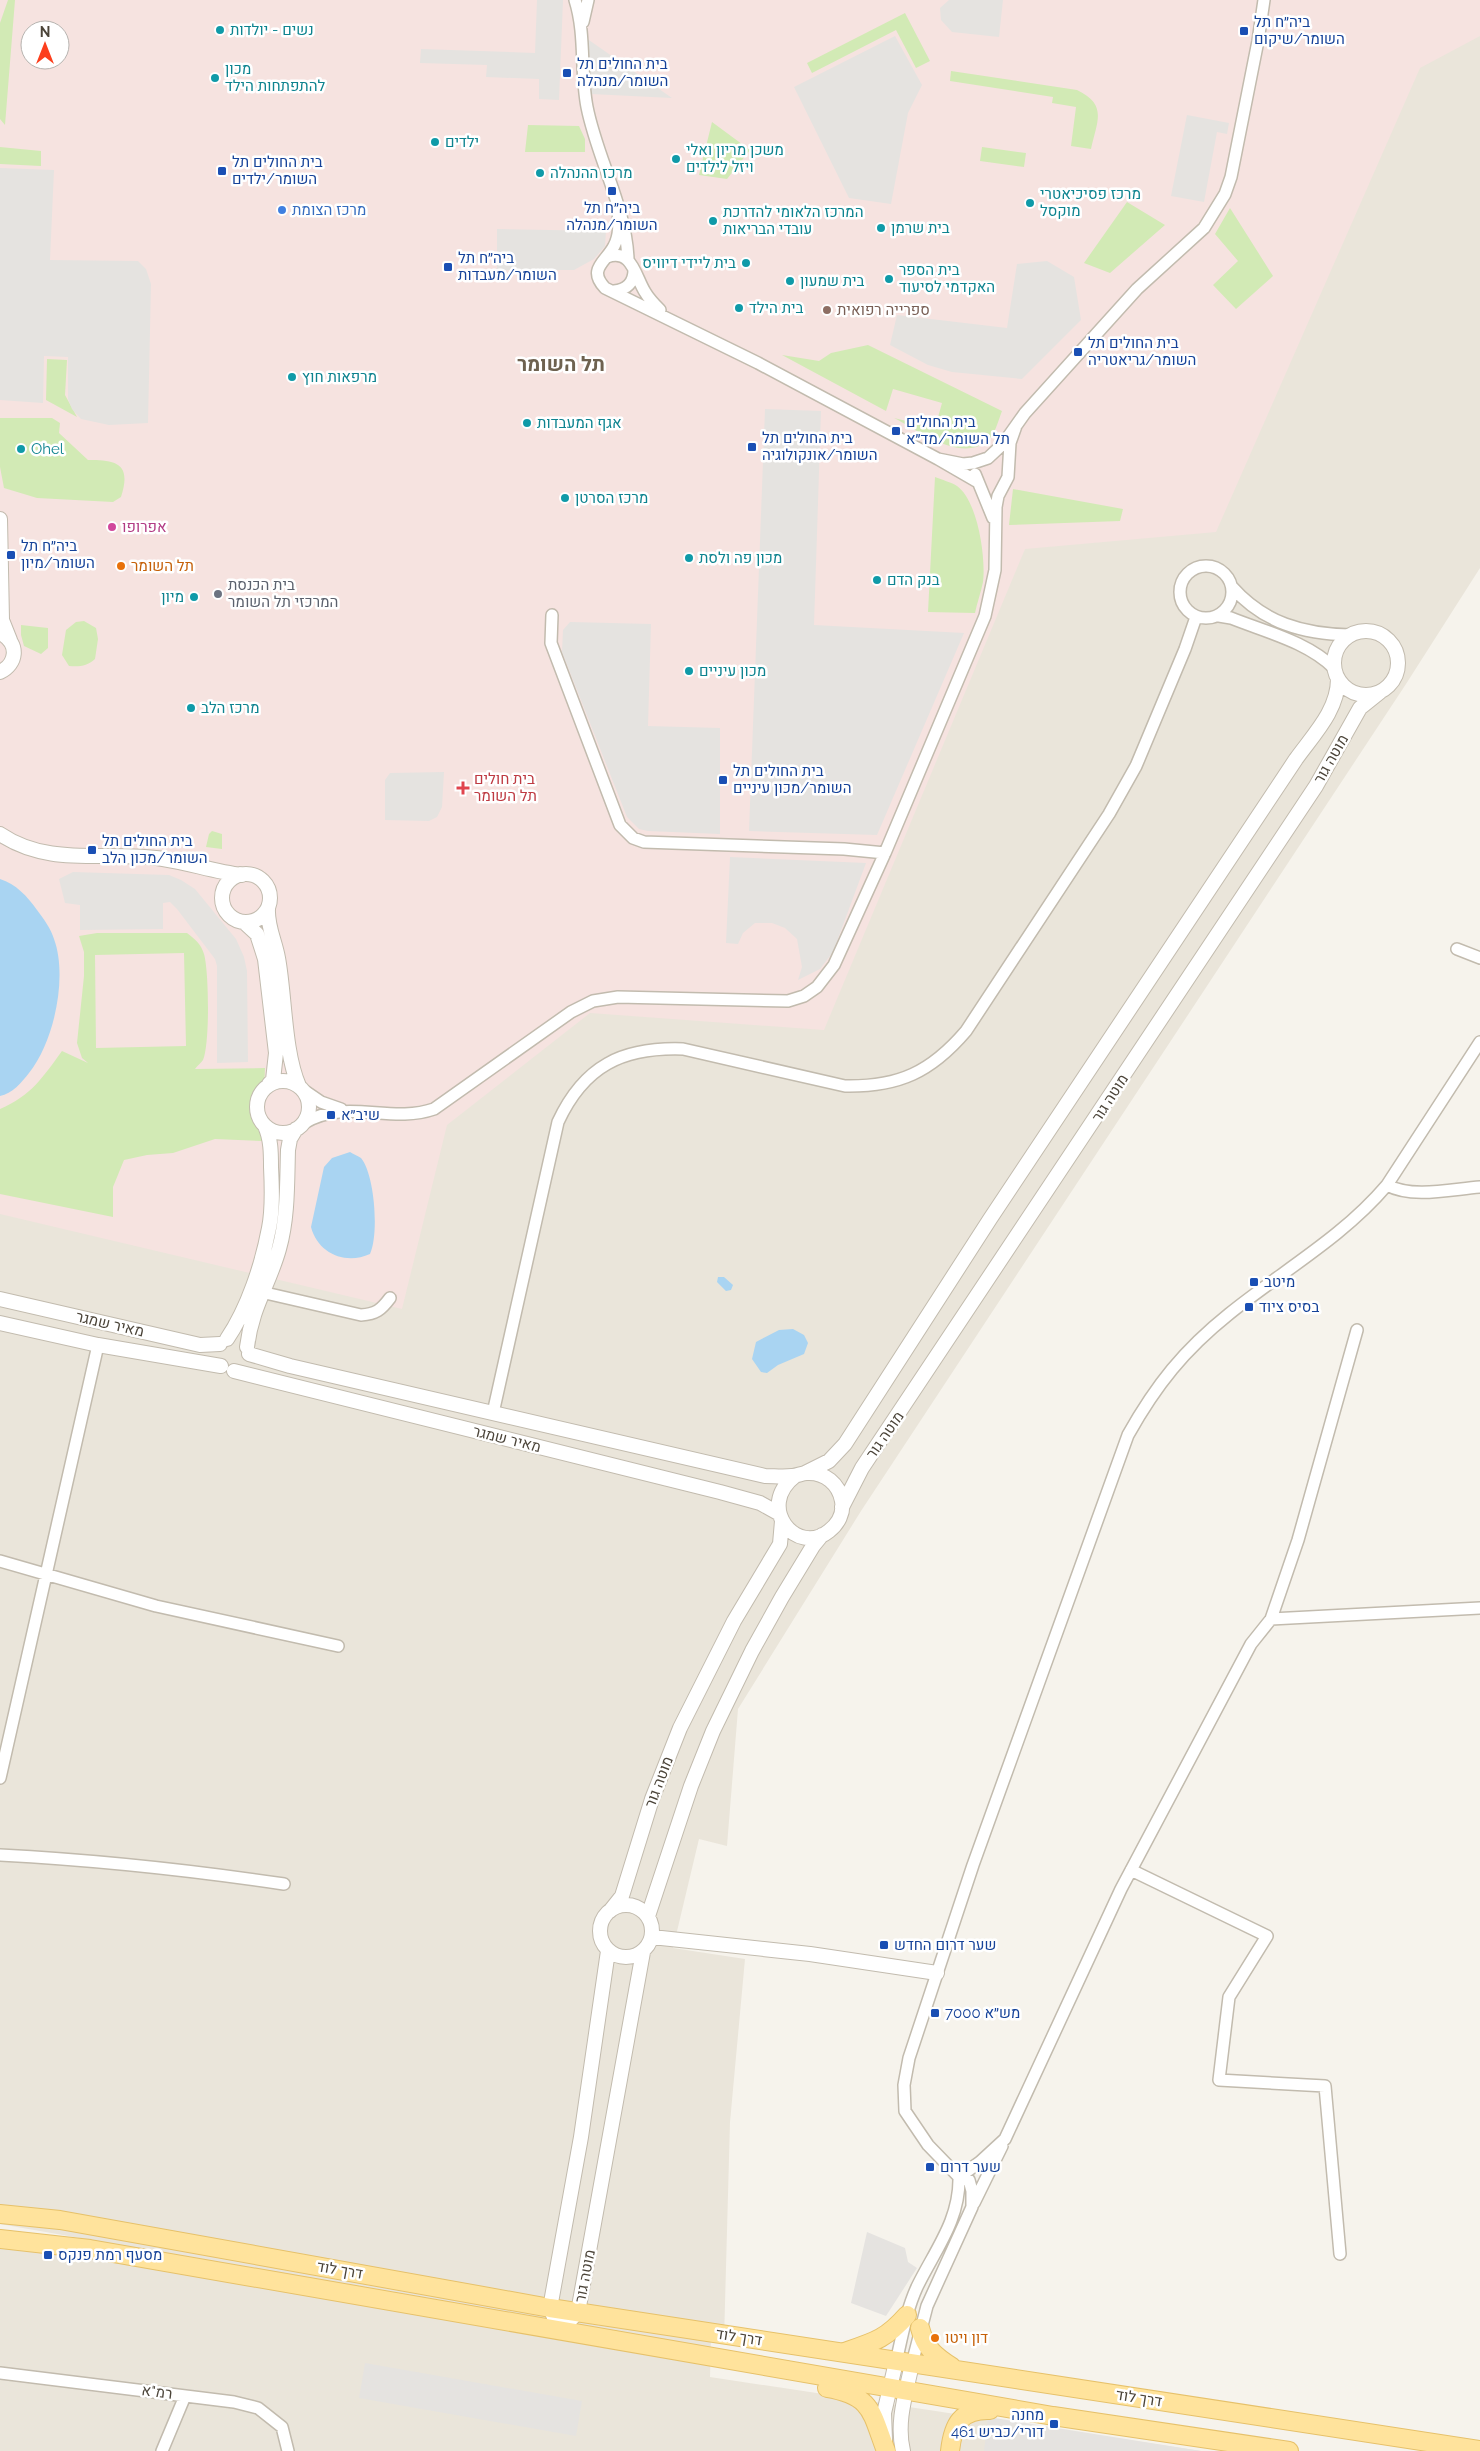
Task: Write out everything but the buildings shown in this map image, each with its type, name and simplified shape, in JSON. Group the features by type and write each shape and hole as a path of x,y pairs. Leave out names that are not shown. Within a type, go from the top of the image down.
{"main road":[{"name":"דרך לוד","path":"0,2214 60,2220 550,2308 1480,2450"},
{"name":"דרך לוד","path":"0,2239 90,2249 1024,2411 1289,2451"},
{"path":"841,2353 879,2340 893,2331 907,2315"},
{"path":"920,2328 923,2340 932,2354 956,2370"},
{"path":"612,2341 707,2366 856,2395 864,2402 871,2413 886,2451"},
{"path":"950,2451 954,2427 969,2412 987,2409 1024,2411"}],"street":[{"path":"574,0 582,29 586,104 626,236 628,259 651,301 670,319"},
{"path":"582,29 588,0"},
{"path":"994,520 974,472 985,459 1003,444 1025,413 1137,289 1204,228 1216,209 1231,177 1264,0"},
{"path":"618,210 619,229 617,239 607,257 599,266 598,278 606,288 670,319 938,458 979,485 996,490 1005,484"},
{"path":"607,257 619,255 628,259"},
{"path":"614,291 626,288 632,282 634,270"},
{"path":"265,1126 282,1133 325,1113 348,1110 410,1113 434,1109 571,1012 593,1001 607,998 788,1001 804,996 826,978 834,965 885,853 985,616 995,570 994,520 998,496 1005,484 1010,443 1016,426"},
{"path":"938,458 963,464 998,458 1008,470"},
{"path":"0,519 2,620 5,636 14,652 14,659 2,672"},
{"path":"1350,635 1316,632 1286,624 1260,614 1247,604 1232,587 1228,576 1216,568 1205,566 1190,571 1180,585 1180,596 1187,611 1196,617 1211,618 1218,616 1232,618 1306,648 1326,660 1349,690 1355,693 1372,695 1380,692"},
{"path":"1218,616 1230,605 1232,587"},
{"path":"552,615 551,643 620,825 626,833 644,842 844,849 885,853"},
{"path":"493,1412 558,1122 567,1102 580,1085 612,1061 635,1052 658,1048 683,1049 846,1086 870,1086 892,1082 912,1076 933,1064 952,1048 966,1031 1109,814 1136,766 1185,649 1196,617"},
{"name":"מוטה גור","path":"800,1474 829,1461 845,1444 990,1219 1285,774 1332,709 1338,692 1335,655 1338,646 1350,635 1369,631 1379,633 1388,639 1395,647 1398,657 1397,673 1392,683 1360,708 1316,786 862,1468 842,1507"},
{"path":"0,834 17,844 47,854 164,859 197,867 256,876 266,885 270,897 267,919 280,970 293,1067 309,1102 309,1109 290,1139 284,1225 278,1251 250,1324 246,1364 227,1369 216,1352 240,1316 260,1264 270,1227 272,1192 270,1148 265,1126 257,1113 256,1105 262,1090 273,1080 276,1053 265,959 257,934 244,922 232,917 227,912 216,883 197,867"},
{"path":"222,897 228,883 242,875"},
{"path":"244,922 258,919 268,909"},
{"path":"1457,949 1480,958"},
{"path":"972,2207 972,2191 968,2180 959,2177 928,2145 905,2111 904,2085 909,2058 973,1865 1110,1478 1128,1436 1148,1399 1186,1352 1229,1314 1331,1240 1372,1202 1387,1185 1480,1042"},
{"path":"269,1084 284,1080 301,1087 321,1102 348,1110"},
{"path":"1387,1185 1400,1191 1480,1187"},
{"path":"262,1292 361,1315 373,1314 382,1310 390,1298"},
{"name":"מאיר שמגר","path":"0,1299 200,1345 224,1341"},
{"name":"מאיר שמגר","path":"0,1323 98,1345 227,1369 760,1502 780,1517"},
{"path":"886,2451 884,2412 889,2387 904,2363 920,2328 927,2306 972,2207 1131,1870 1251,1644 1271,1619 1316,1479 1357,1330"},
{"path":"224,1341 239,1339 248,1350"},
{"path":"0,1778 98,1345"},
{"name":"מאיר שמגר","path":"248,1350 282,1365 765,1476 800,1474"},
{"path":"816,1473 827,1477 835,1484 841,1494 842,1507 841,1515 836,1525 822,1535 806,1538 796,1534 780,1517 780,1492 786,1483 800,1474 816,1473"},
{"name":"מוטה גור","path":"610,1911 622,1896 652,1799 680,1728 734,1621 780,1544 780,1517"},
{"name":"מוטה גור","path":"648,1916 691,1786 713,1731 752,1650 812,1546 822,1535"},
{"path":"0,1561 156,1606 338,1646"},
{"path":"1271,1619 1480,1608"},
{"path":"0,1855 171,1868 284,1884"},
{"path":"1131,1870 1267,1936 1229,1997 1219,2080 1325,2086 1340,2254"},
{"path":"623,1905 637,1907 648,1916 653,1930 652,1937 643,1952 627,1958 614,1955 608,1950 600,1937 600,1929 605,1916 610,1911 623,1905"},
{"path":"652,1937 810,1954 937,1973"},
{"name":"מוטה גור","path":"608,1950 581,2137 550,2308 560,2331 578,2312 630,2011 643,1952"},
{"path":"959,2177 980,2162 1005,2138"},
{"path":"903,2451 900,2437 901,2415 906,2391 904,2363 907,2315 917,2288 957,2209 959,2177"},
{"name":"רמ\"א","path":"0,2372 234,2402 258,2408 282,2427 288,2451"},
{"path":"162,2451 185,2396"}],"shaded area":[{"path":"0,0 1480,0 1480,568 1406,684 861,1511 738,1709 727,1846 699,1839 673,1948 745,1959 730,2122 724,2340 711,2339 710,2377 1201,2451 0,2451 0,2249 171,2254 0,2224"},
{"name":"בית חולים תל השומר","path":"0,0 1480,0 1480,36 1420,68 1216,532 1025,549 824,1030 590,1013 447,1125 402,1309 0,1214"},
{"path":"537,0 563,0 559,100 539,99 539,79 486,77 487,65 420,63 421,49 535,53"},
{"path":"949,0 1003,0 999,37 952,32 941,20 940,8"},
{"path":"895,36 922,85 908,113 891,204 849,198 794,87"},
{"path":"586,38 672,98 591,94"},
{"path":"1187,115 1229,123 1227,134 1217,132 1204,202 1171,196"},
{"path":"0,168 54,170 50,260 138,261 146,269 151,284 148,423 109,425 81,419 72,409 68,399 68,357 44,356 43,403 0,400"},
{"path":"497,229 606,231 605,246 594,259 574,270 497,270"},
{"path":"1047,261 1074,277 1081,320 1022,379 952,372 928,365 890,345 897,315 1007,328 1017,264"},
{"path":"765,409 821,411 814,625 964,633 877,835 749,831"},
{"path":"570,622 651,624 648,726 720,728 720,834 648,831 639,829 627,817 562,652 563,630"},
{"path":"444,772 442,807 437,817 429,821 385,820 385,780 390,773"},
{"path":"730,857 866,863 833,952 820,969 798,980 802,967 797,939 785,928 772,923 755,923 743,933 738,944 726,943"},
{"path":"73,872 169,875 195,889 236,939 244,957 247,971 248,1062 217,1063 217,966 215,959 177,909 170,902 163,903 163,929 80,930 80,905 65,903 59,879"},
{"path":"867,2232 905,2248 908,2262 917,2268 886,2316 851,2303"},
{"path":"365,2363 582,2401 576,2436 359,2398"},
{"path":"988,2417 1201,2451 984,2451"}],"green space":[{"path":"8,0 15,0 5,125 0,119 0,23"},
{"path":"905,13 930,61 916,68 896,30 812,73 807,63"},
{"path":"951,71 1077,90 1087,96 1097,108 1097,122 1091,149 1071,146 1076,107 1052,103 1053,97 950,81"},
{"path":"712,122 750,150 727,179 699,175"},
{"path":"528,125 579,126 585,139 585,152 525,152"},
{"path":"0,147 41,151 41,166 0,164"},
{"path":"982,147 1026,153 1024,167 980,161"},
{"path":"1127,202 1165,225 1110,273 1084,263"},
{"path":"1230,208 1273,276 1236,309 1213,285 1238,261 1215,234"},
{"path":"868,345 1002,411 992,436 986,442 975,447 964,448 939,442 894,418 935,428 942,403 893,389 886,411 782,355 819,361 831,353"},
{"path":"47,359 67,360 65,395 77,417 46,400"},
{"path":"0,418 52,418 60,423 59,433 88,460 114,463 123,470 124,486 121,497 113,502 37,498 4,488 0,467"},
{"path":"935,477 957,486 964,493 975,517 982,545 984,572 975,613 928,612"},
{"path":"1013,489 1123,509 1120,521 1009,525"},
{"path":"84,621 96,628 98,639 95,659 83,666 69,666 62,655 66,630 76,622"},
{"path":"21,625 48,628 48,648 41,654 24,646"},
{"path":"212,831 222,834 222,849 206,847 209,834"},
{"path":"97,933 187,933 203,950 207,975 207,1039 203,1060 195,1069 265,1068 262,1141 215,1139 173,1153 147,1155 124,1160 113,1187 113,1217 0,1194 0,1109 20,1098 36,1085 62,1051 88,1063 82,1058 77,1043 84,976 84,952 79,936","holes":["184,953 186,1046 96,1048 95,955"]}],"water":[{"path":"0,879 21,891 47,924 54,939 60,972 59,990 52,1027 38,1060 13,1090 0,1096"},
{"path":"350,1152 361,1158 366,1166 370,1178 375,1220 373,1245 370,1254 352,1258 334,1255 326,1250 320,1244 311,1227 324,1167 332,1158"},
{"path":"718,1277 724,1277 733,1285 731,1290 726,1291 717,1282"},
{"path":"793,1329 804,1335 808,1343 804,1354 778,1365 767,1373 761,1372 752,1359 756,1342 779,1330"}],"place":[{"name":"נשים - יולדות","path":"220,30"},
{"name":"ביה״ח תל השומר/שיקום","path":"1244,31"},
{"name":"בית החולים תל השומר/מנהלה","path":"567,73"},
{"name":"מכון להתפתחות הילד","path":"215,78"},
{"name":"ילדים","path":"435,142"},
{"name":"משכן מריון ואלי ויזל לילדים","path":"676,159"},
{"name":"בית החולים תל השומר/ילדים","path":"222,171"},
{"name":"מרכז ההנהלה","path":"540,173"},
{"name":"ביה״ח תל השומר/מנהלה","path":"612,191"},
{"name":"מרכז פסיכיאטרי מוקסל","path":"1030,203"},
{"name":"מרכז הצומת","path":"282,210"},
{"name":"המרכז הלאומי להדרכת עובדי הבריאות","path":"713,221"},
{"name":"בית שרמן","path":"881,228"},
{"name":"בית ליידי דיוויס","path":"746,263"},
{"name":"ביה״ח תל השומר/מעבדות","path":"448,267"},
{"name":"בית הספר האקדמי לסיעוד","path":"889,279"},
{"name":"בית שמעון","path":"790,281"},
{"name":"בית הילד","path":"739,308"},
{"name":"ספרייה רפואית","path":"827,310"},
{"name":"בית החולים תל השומר/גריאטריה","path":"1078,352"},
{"name":"מרפאות חוץ","path":"292,377"},
{"name":"אגף המעבדות","path":"527,423"},
{"name":"בית החולים תל השומר/מד״א","path":"896,431"},
{"name":"בית החולים תל השומר/אונקולוגיה","path":"752,447"},
{"name":"Ohel","path":"21,449"},
{"name":"מרכז הסרטן","path":"565,498"},
{"name":"אפרופו","path":"112,527"},
{"name":"ביה״ח תל השומר/מיון","path":"11,555"},
{"name":"מכון פה ולסת","path":"689,558"},
{"name":"תל השומר","path":"121,566"},
{"name":"בנק הדם","path":"877,580"},
{"name":"בית הכנסת המרכזי תל השומר","path":"218,594"},
{"name":"מיון","path":"194,597"},
{"name":"מכון עיניים","path":"689,671"},
{"name":"מרכז הלב","path":"191,708"},
{"name":"בית החולים תל השומר/מכון עיניים","path":"723,780"},
{"name":"בית חולים תל השומר","path":"463,788"},
{"name":"בית החולים תל השומר/מכון הלב","path":"92,850"},
{"name":"שיב״א","path":"331,1115"},
{"name":"מיטב","path":"1254,1282"},
{"name":"בסיס ציוד","path":"1249,1307"},
{"name":"שער דרום החדש","path":"884,1945"},
{"name":"מש״א 7000","path":"935,2013"},
{"name":"שער דרום","path":"930,2167"},
{"name":"מסעף רמת פנקס","path":"48,2255"},
{"name":"דון ויטו","path":"935,2338"},
{"name":"מחנה דורי/כביש 461","path":"1054,2424"}],"district":[{"name":"תל השומר","path":"561,364"}]}
